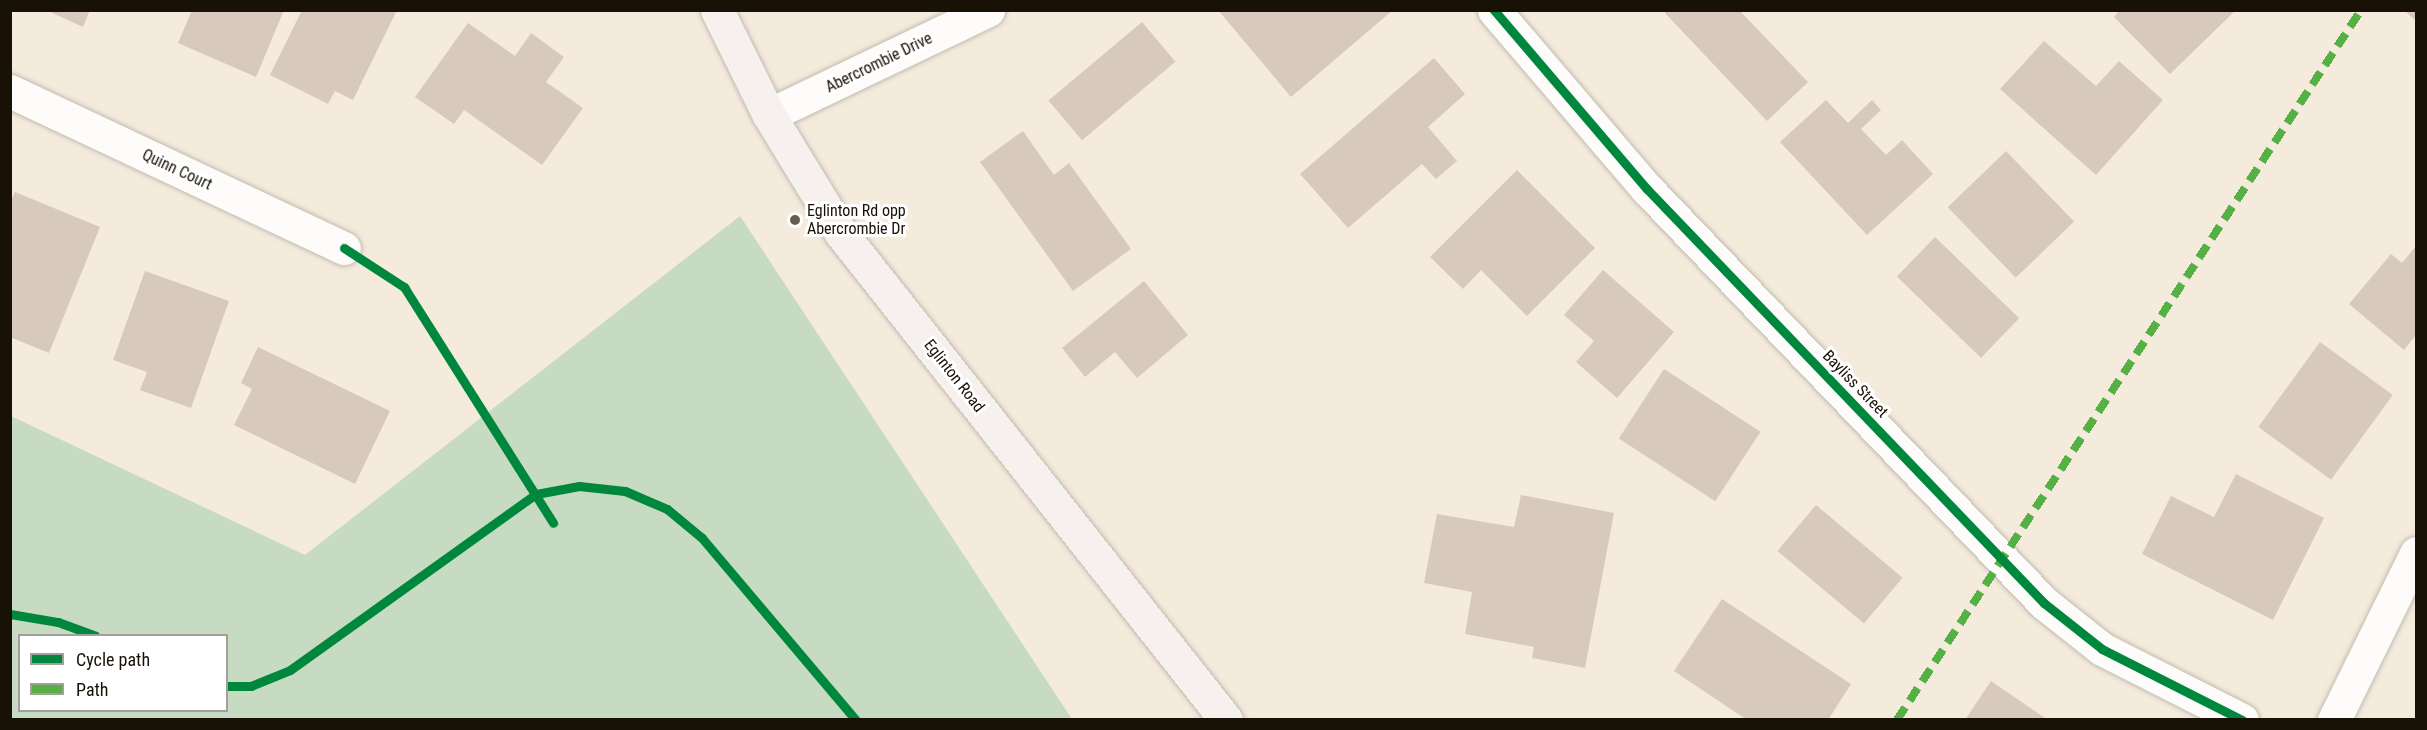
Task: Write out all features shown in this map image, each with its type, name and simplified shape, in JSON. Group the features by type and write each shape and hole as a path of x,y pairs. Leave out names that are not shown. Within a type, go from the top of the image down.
{"main road":[{"name":"Eglinton Road","path":"717,10 769,115 841,233 1226,720"}],"street":[{"name":"Abercrombie Drive","path":"769,115 988,10"},
{"name":"Bayliss Street","path":"1494,10 1647,189 2044,603 2102,649 2242,720"},
{"name":"Quinn Court","path":"10,91 344,248"},
{"path":"2334,720 2416,553"}],"green space":[{"path":"740,216 1072,719 11,719 11,416 305,555"}],"building":[{"path":"46,10 90,10 83,27"},
{"path":"192,10 284,10 256,77 178,43"},
{"path":"302,10 397,10 353,100 335,91 328,104 270,75"},
{"path":"1218,10 1393,10 1291,97"},
{"path":"1667,10 1739,10 1808,82 1767,121 1665,13"},
{"path":"2120,10 2236,10 2170,74 2114,17"},
{"path":"2416,10 2416,21 2406,12"},
{"path":"1142,22 1175,62 1082,140 1049,100"},
{"path":"468,23 515,56 531,33 564,57 546,82 583,108 542,165 464,110 454,124 415,97"},
{"path":"2044,41 2096,86 2119,61 2163,100 2096,175 2000,89"},
{"path":"1434,58 1465,94 1428,127 1457,161 1436,179 1422,164 1348,228 1300,174"},
{"path":"1826,100 1848,123 1872,100 1881,110 1861,129 1886,155 1902,140 1933,174 1867,235 1780,142"},
{"path":"1023,131 1054,175 1069,163 1131,249 1073,291 980,162"},
{"path":"2006,151 2074,221 2016,278 1948,207"},
{"path":"1517,170 1595,248 1527,316 1481,270 1463,289 1430,257"},
{"path":"15,192 100,227 49,353 10,337 10,202"},
{"path":"1935,237 2019,318 1981,358 1897,277"},
{"path":"2416,246 2416,335 2404,350 2349,304 2391,254 2402,263"},
{"path":"1603,270 1674,332 1617,398 1576,362 1594,341 1564,315"},
{"path":"145,271 229,301 191,408 140,390 147,372 113,360"},
{"path":"1144,281 1188,335 1137,378 1115,352 1085,377 1062,348"},
{"path":"2320,342 2393,395 2331,480 2258,427"},
{"path":"258,347 390,411 355,484 234,425 252,389 241,383"},
{"path":"1664,369 1760,432 1715,501 1619,439"},
{"path":"2236,474 2324,518 2273,620 2142,554 2171,496 2214,517"},
{"path":"1521,495 1614,513 1585,668 1532,658 1534,647 1465,634 1472,592 1424,583 1437,514 1514,527"},
{"path":"1816,505 1903,578 1864,624 1777,551"},
{"path":"1722,599 1851,684 1828,720 1747,720 1674,671"},
{"path":"1991,681 2048,720 1965,720"}],"marked path":[{"path":"1897,720 2361,10"}],"cycle path":[{"path":"1494,10 1647,189 2044,603 2102,649 2242,720"},
{"path":"344,248 404,287 553,523"},
{"path":"228,686 251,686 290,670 536,494 579,486 625,491 667,509 702,538 856,720"},
{"path":"10,614 58,622 91,634"}],"place":[{"name":"Eglinton Rd opp Abercrombie Dr","path":"795,220"}]}
